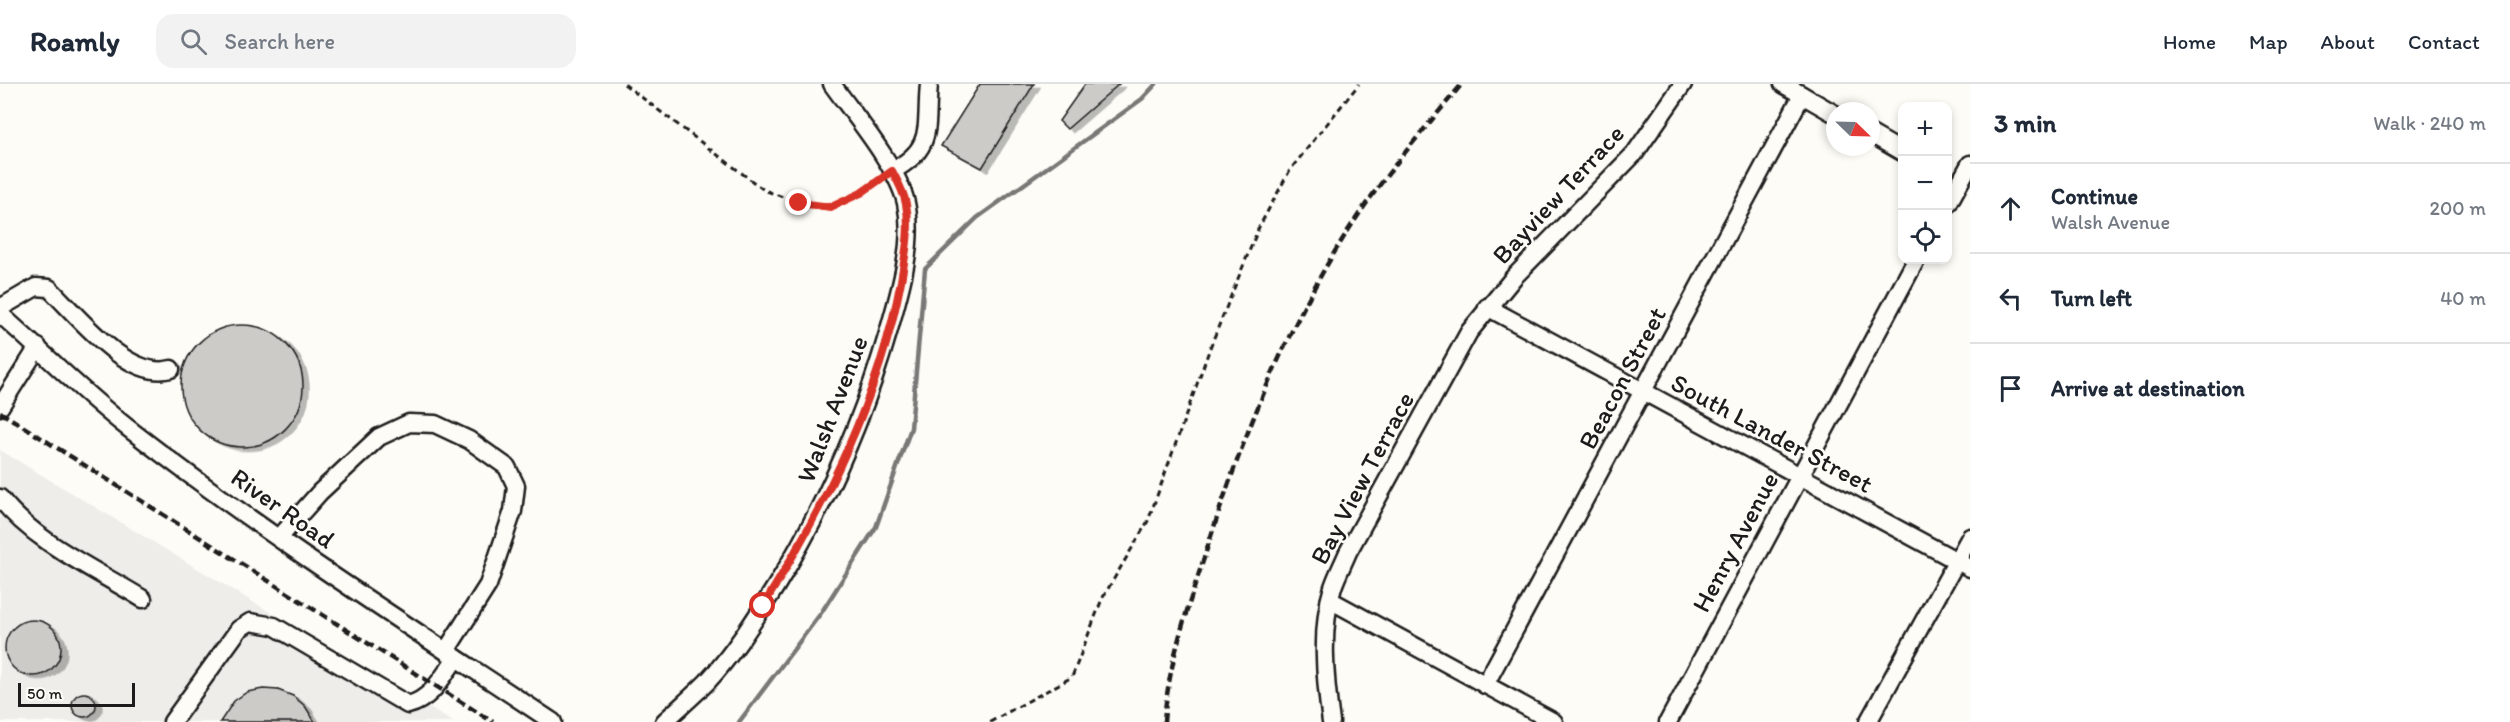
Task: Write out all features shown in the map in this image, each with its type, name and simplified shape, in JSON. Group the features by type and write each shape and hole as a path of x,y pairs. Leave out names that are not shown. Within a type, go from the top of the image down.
{"street":[{"name":"Walsh Avenue","path":"664,722 707,682 734,649 808,532 847,450 879,362 896,305 906,251 907,205 892,171 832,84"},
{"path":"892,171 912,161 921,151 925,136 928,84"},
{"name":"Bayview Terrace","path":"1487,307 1617,174 1635,153 1683,84"},
{"path":"1783,84 1826,109"},
{"name":"Beacon Street","path":"1485,685 1644,393 1802,95"},
{"path":"1880,139 1898,150"},
{"path":"1959,184 1970,164"},
{"name":"Henry Avenue","path":"1668,722 1914,264"},
{"path":"0,308 36,286 49,288 125,359 162,372 171,369"},
{"name":"South Lander Street","path":"1487,307 1964,564"},
{"name":"Bay View Terrace","path":"1330,722 1327,694 1326,627 1330,600 1348,552 1469,332 1487,307"},
{"name":"River Road","path":"0,314 38,347 69,379 129,429 279,538 553,722"},
{"path":"0,407 38,347"},
{"path":"172,722 239,629 250,622 274,626 408,705 422,702 429,694 488,585 513,511 516,486 507,467 469,440 435,424 409,423 379,437 320,492 279,538"},
{"path":"0,498 12,513 38,534 143,599"},
{"path":"1868,722 1964,564 1970,537"},
{"path":"1330,600 1554,722"}],"path":[{"path":"624,84 765,190 799,203 831,207 861,193 892,171"},
{"path":"990,722 1072,677 1102,599 1148,521 1211,345 1259,227 1290,170 1359,84"}],"shaded area":[{"path":"0,450 453,722 0,722"}],"building":[{"path":"980,84 1034,84 982,168 941,146"},
{"path":"1085,84 1119,84 1067,129 1059,121"},
{"path":"242,325 265,329 285,343 299,363 303,386 299,409 285,429 265,443 242,447 219,443 199,429 185,409 181,386 185,363 199,343 219,329"},
{"path":"33,620 44,622 53,628 59,637 61,648 59,659 53,668 44,674 33,676 22,674 13,668 7,659 5,648 7,637 13,628 22,622"},
{"path":"263,689 278,690 293,696 305,706 315,722 220,722 234,701 247,692"},
{"path":"79,693 89,693 96,700 96,710 89,717 79,717 72,710 72,700"}],"waterway":[{"path":"739,722 821,613 876,527 911,428 925,269 977,218 1142,99 1156,84"}],"railway":[{"path":"1164,722 1179,637 1236,462 1274,369 1319,279 1344,237 1393,168 1462,84"},
{"path":"0,412 493,722"}],"route":[{"path":"763,606 808,532 830,490 851,440 879,362 896,305 906,251 907,205 892,171 861,193 831,207 799,203"}]}
